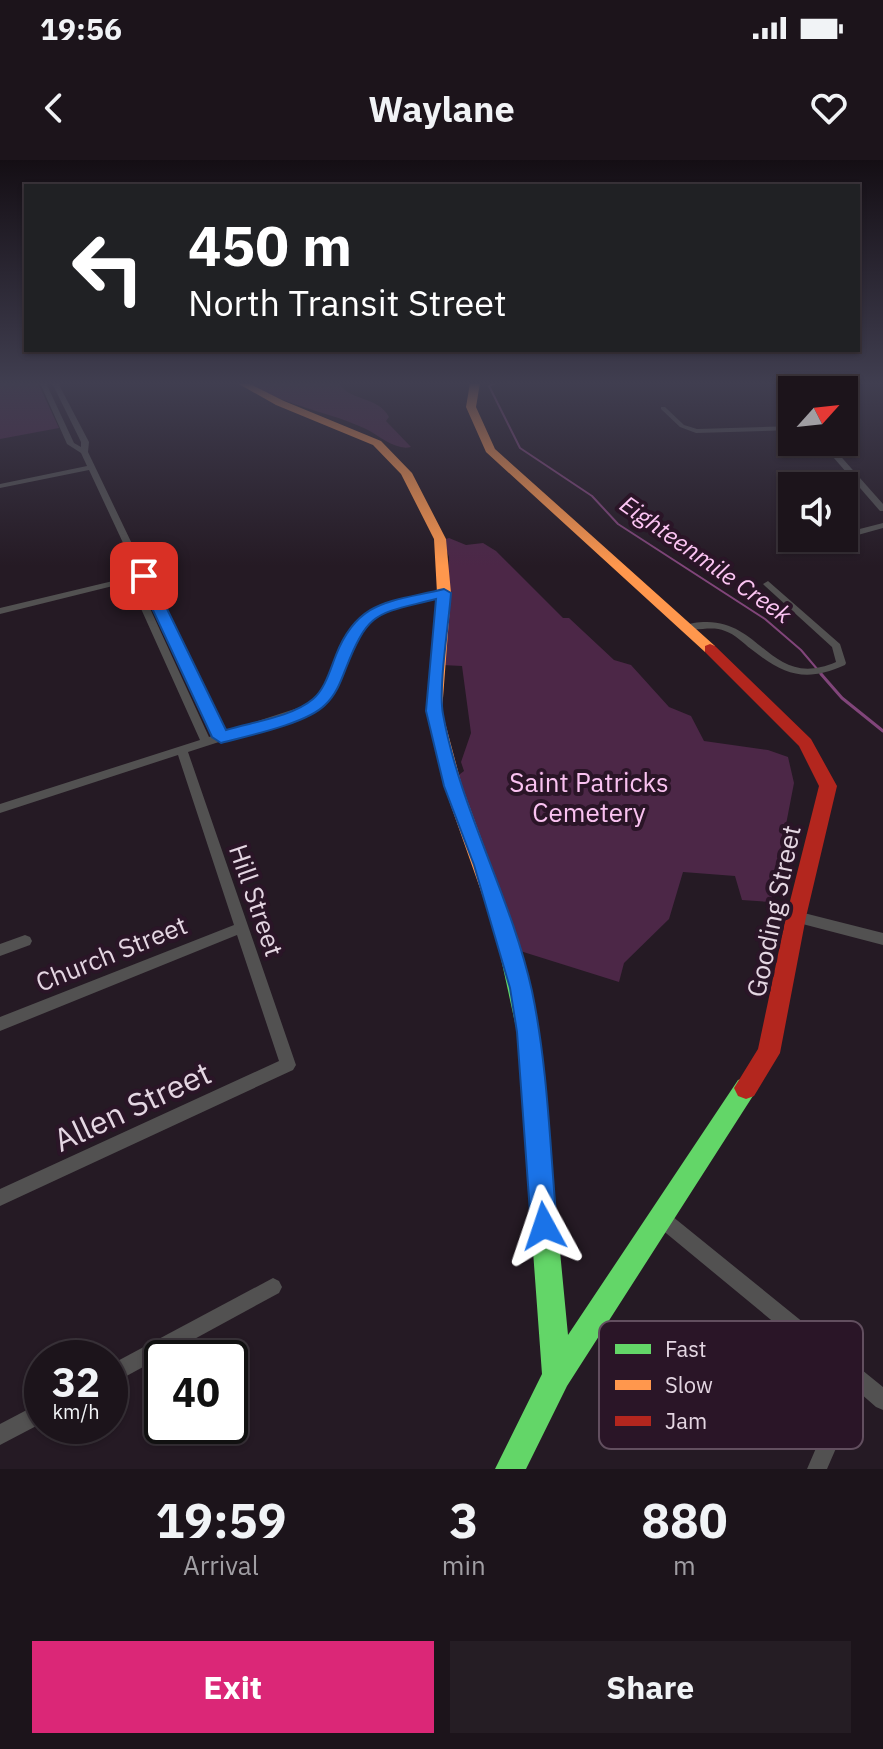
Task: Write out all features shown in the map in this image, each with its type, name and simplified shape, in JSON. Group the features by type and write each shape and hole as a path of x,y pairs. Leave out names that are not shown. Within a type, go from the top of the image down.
{"street":[{"path":"71,444 84,452"},
{"path":"85,444 84,452 221,737"},
{"path":"378,444 406,473 417,508 440,539 444,593 434,711 453,786 488,878 520,988 528,1032 557,1376"},
{"name":"Gooding Street","path":"487,444 490,450 687,627 805,743 828,786 796,917 769,1053 557,1376 510,1469"},
{"path":"836,456 883,509"},
{"path":"0,486 91,467"},
{"path":"858,532 883,525"},
{"path":"0,611 156,573"},
{"path":"132,580 206,742"},
{"path":"687,627 710,623 733,630 780,668 810,674 824,672 841,663 837,646 768,584"},
{"path":"0,809 295,714 318,703 330,688 352,634 365,617 386,607 444,593"},
{"name":"Hill Street","path":"182,751 288,1065"},
{"path":"796,917 883,939"},
{"name":"Church Street","path":"0,1024 240,928"},
{"path":"0,950 25,941"},
{"name":"Allen Street","path":"0,1198 288,1065"},
{"path":"661,1218 786,1321"},
{"path":"128,1365 273,1287"},
{"path":"863,1384 883,1400"},
{"path":"0,1435 24,1422"},
{"path":"817,1469 826,1449"}],"green space":[{"path":"408,444 411,447 405,448 394,445"},
{"name":"Saint Patricks Cemetery","path":"449,538 466,545 483,543 496,551 563,618 569,618 614,660 631,665 669,707 691,716 704,741 768,750 788,757 794,783 771,902 742,900 735,876 683,872 669,919 624,963 619,982 517,950 456,777 464,771 461,762 471,733 462,666 442,665 449,557 443,540"}],"waterway":[{"name":"Eighteenmile Creek","path":"518,444 592,496 618,524 765,619 801,650 823,676"},
{"name":"Eighteenmile Creek","path":"821,674 842,698 883,731"}],"traffic: fast":[{"path":"505,931 528,1032 557,1376"},
{"path":"510,1469 557,1376 746,1088"}],"traffic: slow":[{"path":"378,444 406,473 440,539 444,593 434,711 453,786 505,931"},
{"path":"487,444 490,450 710,649"}],"traffic: jam":[{"path":"710,649 805,743 828,786 796,917 769,1053 746,1088"}],"route":[{"path":"144,576 221,737 311,708 324,698 330,688 352,634 365,617 386,607 444,593 434,711 453,786 484,865 510,945 520,988 528,1032 544,1226"}]}
